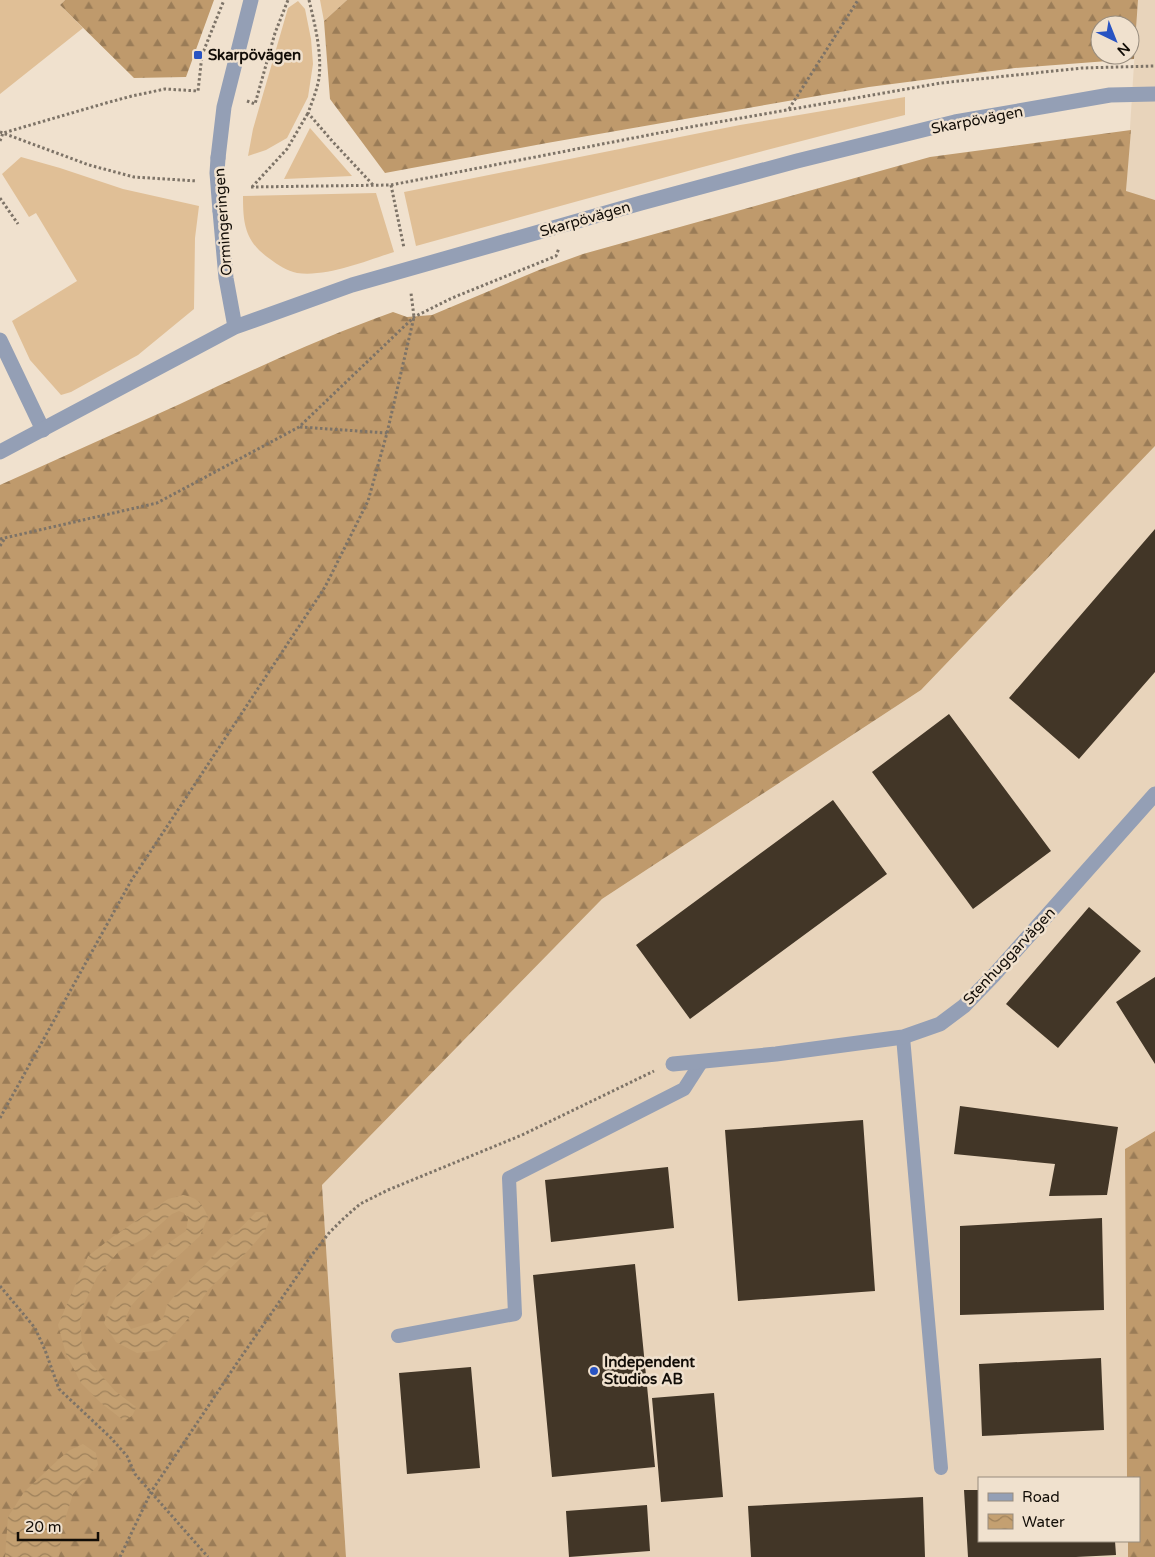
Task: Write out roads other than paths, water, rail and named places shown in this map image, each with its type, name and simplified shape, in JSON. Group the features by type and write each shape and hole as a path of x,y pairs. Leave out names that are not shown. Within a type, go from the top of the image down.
{"street":[{"name":"Ormingeringen","path":"235,327 226,278 217,173 224,107 251,0"},
{"name":"Skarpövägen","path":"0,452 235,327 352,285 798,160 955,122 1110,96 1155,94"},
{"path":"0,340 42,430"},
{"name":"Stenhuggarvägen","path":"673,1064 776,1054 903,1037 940,1024 964,1006 994,975 1155,794"}],"lane":[{"path":"903,1037 941,1468"},
{"path":"398,1336 515,1314 509,1178 684,1089 702,1062"}],"water":[{"path":"183,1195 199,1202 208,1217 200,1236 162,1271 131,1306 125,1319 131,1329 163,1319 167,1305 177,1293 256,1212 263,1212 269,1222 265,1231 245,1254 208,1290 194,1312 160,1350 137,1353 116,1342 104,1323 117,1295 157,1251 186,1231 188,1219 184,1213 179,1211 172,1214 144,1239 119,1251 97,1277 84,1304 80,1322 82,1343 90,1362 115,1391 136,1407 132,1416 123,1420 101,1403 81,1383 66,1354 58,1325 88,1256 168,1199"},
{"path":"83,1444 96,1453 98,1465 73,1494 62,1529 59,1557 5,1557 8,1517 24,1492 70,1450"}],"place":[{"name":"Skarpövägen","path":"198,55"},
{"name":"Independent Studios AB","path":"594,1371"}]}
